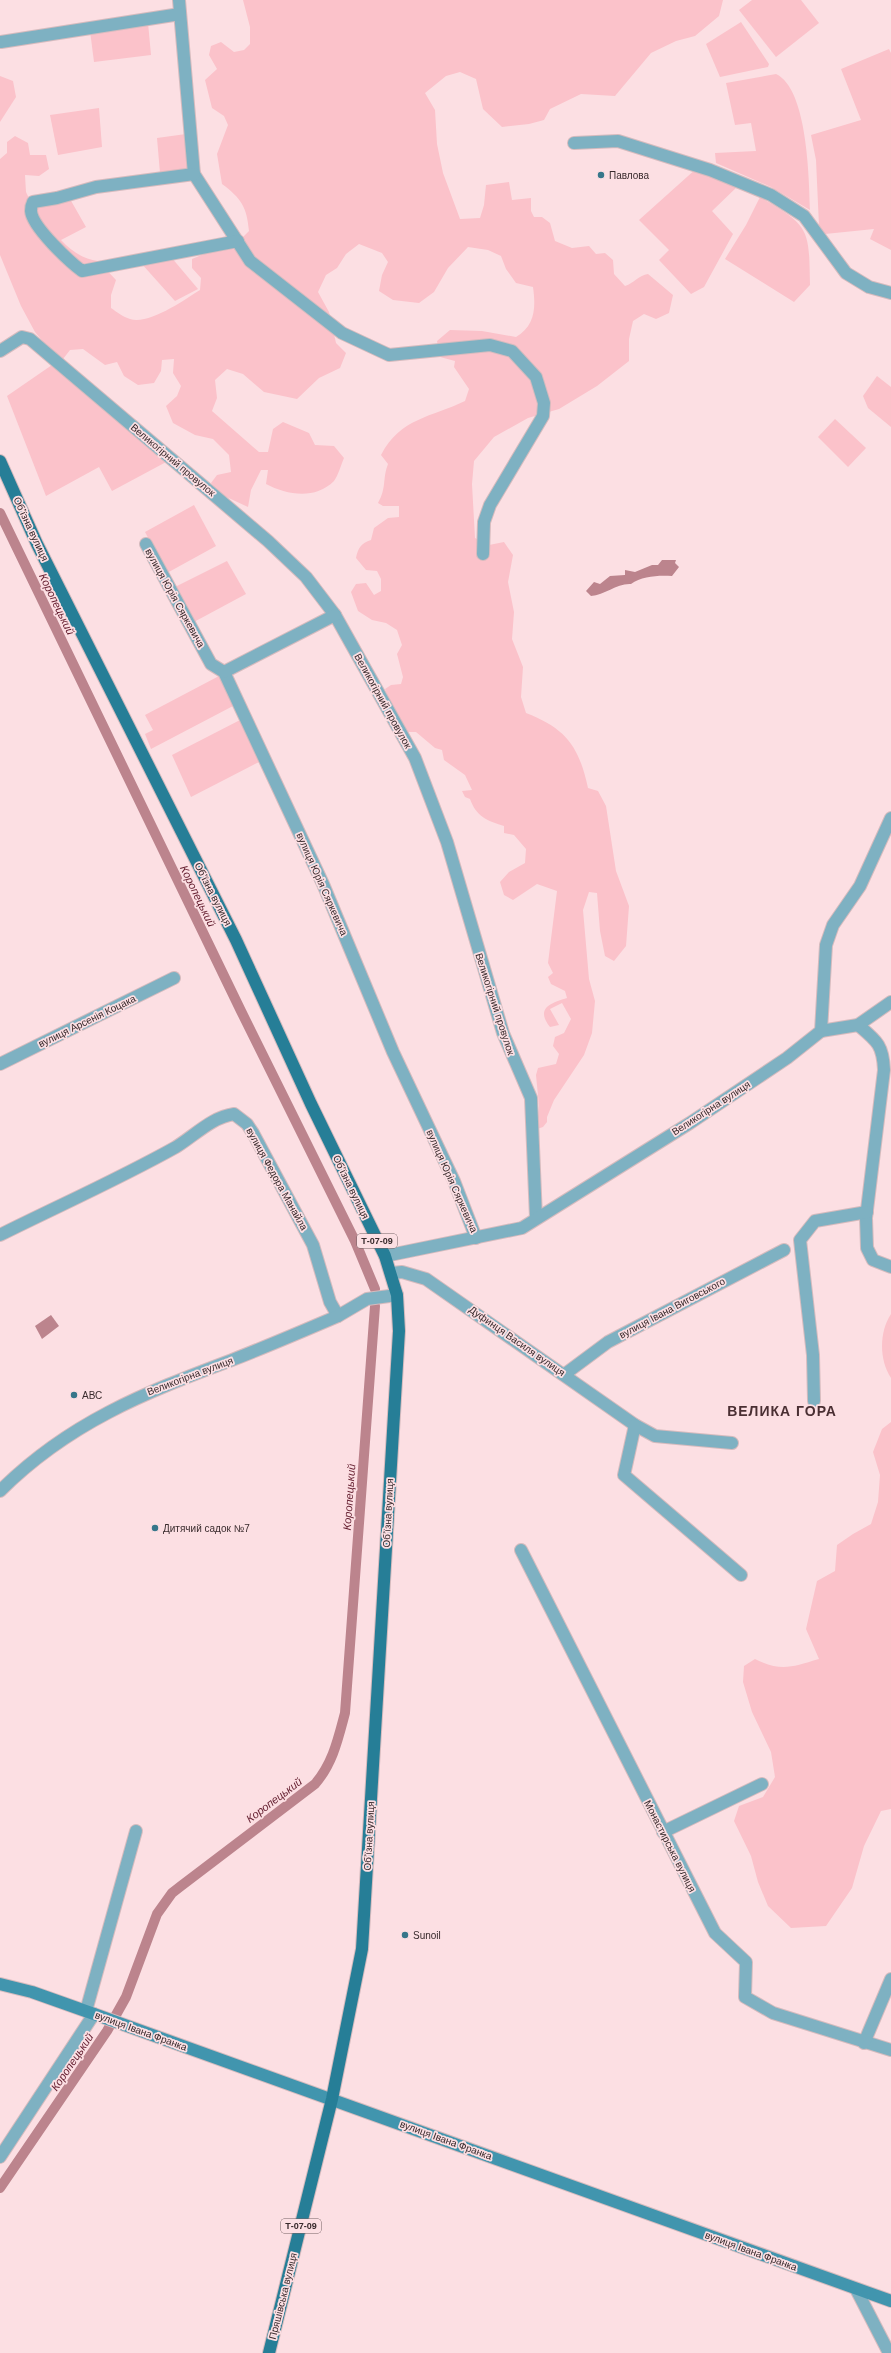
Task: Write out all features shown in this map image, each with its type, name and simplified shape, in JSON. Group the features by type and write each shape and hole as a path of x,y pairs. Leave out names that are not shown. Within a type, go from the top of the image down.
{"main road":[{"name":"Обʼїзна вулиця","path":"0,461 37,544 236,940 311,1104 385,1256 392,1274 397,1295 398,1339 364,1934 359,1968 332,2099"},
{"name":"Пряшівська вулиця","path":"269,2353 332,2099"}],"street":[{"path":"179,0 194,174 250,261 342,333 389,355 490,345 512,351 536,377 544,403 543,416 490,505 484,522 483,554"},
{"path":"1,42 180,14"},
{"path":"574,143 618,141 710,170 771,195 804,216 846,273 869,287 891,293"},
{"path":"194,174 96,187 57,198 38,200 33,202 31,212 40,229 71,263 82,271 238,241"},
{"name":"Великогірний провулок","path":"0,351 22,337 30,339 268,541 306,577 335,615 415,758 447,842 503,1033 531,1098 536,1218"},
{"name":"вулиця Юрія Сяркевича","path":"146,544 211,664 224,672 323,884 393,1052 454,1181 476,1238"},
{"path":"224,672 335,615"},
{"path":"891,818 860,886 833,925 826,945 821,1030 858,1025 891,1002"},
{"name":"вулиця Арсенія Коцака","path":"0,1064 174,978"},
{"path":"858,1025 878,1041 883,1053 884,1070 867,1212 867,1248 873,1260 891,1267"},
{"name":"Великогірна вулиця","path":"385,1256 522,1228 690,1123 787,1058 821,1030"},
{"name":"вулиця Федора Манайла","path":"0,1235 176,1146 225,1115 234,1114 247,1124 253,1133 313,1245 327,1295 338,1316"},
{"path":"814,1401 813,1355 800,1240 815,1221 867,1212"},
{"name":"вулиця Івана Виговського","path":"565,1374 608,1342 784,1250"},
{"name":"Дуфинця Василя вулиця","path":"392,1274 402,1272 426,1279 565,1374 635,1425 655,1436 732,1443"},
{"name":"Великогірна вулиця","path":"0,1491 30,1463 85,1425 116,1407 150,1391 338,1316 367,1299 397,1295"},
{"path":"635,1425 624,1475 741,1575"},
{"name":"Монастирська вулиця","path":"521,1550 715,1933 746,1962 745,1997 773,2013 864,2043 891,2050"},
{"path":"663,1832 762,1784"},
{"path":"0,2157 94,2014 136,1831"},
{"path":"864,2043 891,1979"},
{"name":"вулиця Івана Франка","path":"0,1984 32,1992 124,2024 891,2301"},
{"path":"856,2289 889,2353"}],"shaded area":[{"path":"243,0 723,0 719,16 695,36 676,41 651,53 615,96 581,94 550,109 544,120 529,124 502,127 483,109 476,79 460,72 446,76 425,93 435,110 437,144 443,173 460,219 480,218 484,205 486,185 509,182 512,200 531,198 531,211 534,217 542,217 550,223 555,241 572,248 589,246 596,254 605,253 613,260 614,274 625,286 648,274 673,295 669,313 656,319 644,314 633,321 629,339 629,361 597,386 559,409 528,418 494,437 474,461 472,484 475,538 489,545 504,542 513,555 508,582 514,612 512,639 523,667 521,697 526,713 552,726 569,741 580,761 588,788 598,791 606,806 616,871 629,906 626,946 614,961 605,956 600,931 597,893 589,892 583,910 589,979 595,1001 592,1033 584,1055 554,1100 547,1117 547,1122 543,1127 537,1129 539,1106 536,1075 538,1068 556,1064 559,1054 553,1046 555,1037 564,1033 571,1019 562,1003 550,1009 559,1025 550,1027 544,1015 547,1007 551,1004 567,998 565,991 551,984 548,977 553,973 548,963 557,891 537,884 513,900 504,895 500,882 509,872 525,863 526,849 514,835 504,833 504,826 487,820 475,810 470,799 465,797 462,791 472,790 465,775 444,760 442,750 435,748 416,732 408,732 397,717 385,689 391,685 401,684 403,677 397,654 402,645 397,630 386,623 372,620 358,611 351,592 356,584 366,583 374,595 381,591 381,579 377,571 366,570 356,558 362,544 371,540 374,528 388,518 399,517 399,506 383,506 378,503 383,492 388,464 381,455 389,443 407,426 429,415 465,401 469,389 454,367 455,361 440,357 437,341 450,330 482,331 516,337 527,328 531,322 534,309 533,287 516,283 506,269 501,256 488,250 468,247 448,268 434,292 419,303 393,300 379,291 382,275 388,262 382,253 359,244 346,254 337,268 326,275 318,292 329,312 336,343 346,353 340,368 319,378 297,399 264,392 243,374 227,369 215,380 217,398 212,411 259,452 268,452 273,429 283,422 309,433 315,445 334,446 344,458 334,481 318,491 310,493 292,493 274,488 266,484 268,470 261,470 251,490 248,507 220,494 211,483 217,475 231,472 229,455 213,439 195,435 173,423 166,406 177,396 181,386 173,373 174,359 162,360 161,371 154,383 138,385 124,376 117,362 105,365 83,349 70,350 63,359 49,349 35,332 21,306 0,255 0,159 7,153 7,142 15,136 28,143 30,155 46,155 49,169 39,176 25,175 26,192 34,209 35,206 70,199 86,227 61,240 78,254 98,261 116,280 111,295 111,308 122,316 138,320 156,315 200,290 201,278 192,268 192,259 242,238 249,231 245,209 234,194 222,184 217,154 228,125 224,116 212,108 205,80 217,69 209,55 211,46 221,42 234,52 244,50 250,44 250,27"},
{"path":"752,0 801,0 819,23 776,57 739,10"},
{"path":"741,22 769,64 768,67 720,77 706,44"},
{"path":"148,23 151,55 94,62 90,31"},
{"path":"889,49 891,53 891,250 870,239 874,229 825,234 819,226 816,160 811,135 861,120 841,69"},
{"path":"776,74 787,83 795,97 801,116 805,136 810,210 771,187 716,163 715,153 756,151 751,123 735,125 726,83"},
{"path":"0,76 13,81 16,97 0,122"},
{"path":"99,108 102,147 58,155 50,115"},
{"path":"186,134 188,171 160,173 157,138"},
{"path":"697,168 739,185 712,211 733,234 704,287 691,294 659,260 669,250 639,220"},
{"path":"760,197 789,215 798,223 807,240 809,251 810,285 794,302 725,259 746,225"},
{"path":"171,257 198,289 175,301 141,263"},
{"path":"52,365 168,461 112,491 99,467 46,496 7,396"},
{"path":"877,376 891,387 891,427 868,408 863,396"},
{"path":"835,419 866,448 848,467 818,437"},
{"path":"194,505 216,546 167,573 145,532"},
{"path":"662,560 676,560 675,563 679,567 672,576 656,576 640,579 631,584 621,585 601,594 591,596 586,591 594,582 600,584 610,576 625,575 625,570 635,572 652,565 658,565"},
{"path":"227,561 246,594 192,623 173,588"},
{"path":"219,676 233,706 151,749 145,734 153,730 145,715"},
{"path":"242,719 261,761 191,797 172,755"},
{"path":"891,1314 891,1378 884,1363 882,1346 884,1329"},
{"path":"51,1315 59,1326 42,1339 35,1326"},
{"path":"891,1422 891,1809 881,1811 864,1846 852,1888 826,1926 791,1928 768,1906 758,1882 751,1856 734,1821 739,1806 763,1797 775,1777 771,1752 752,1712 743,1682 744,1666 755,1659 772,1666 787,1667 819,1659 806,1629 817,1581 835,1571 837,1545 871,1524 878,1502 880,1475 873,1452 882,1429"}],"waterway":[{"name":"Коропецький","path":"0,513 241,1011 355,1241 375,1289"},
{"name":"Коропецький","path":"0,2188 107,2031 126,1997 157,1914 172,1893 315,1784 331,1759 345,1713 375,1306"}],"place":[{"name":"Павлова","path":"601,175"},
{"name":"АВС","path":"74,1395"},
{"name":"Дитячий садок №7","path":"155,1528"},
{"name":"Sunoil","path":"405,1935"}],"district":[{"name":"ВЕЛИКА ГОРА","path":"782,1411"}]}
